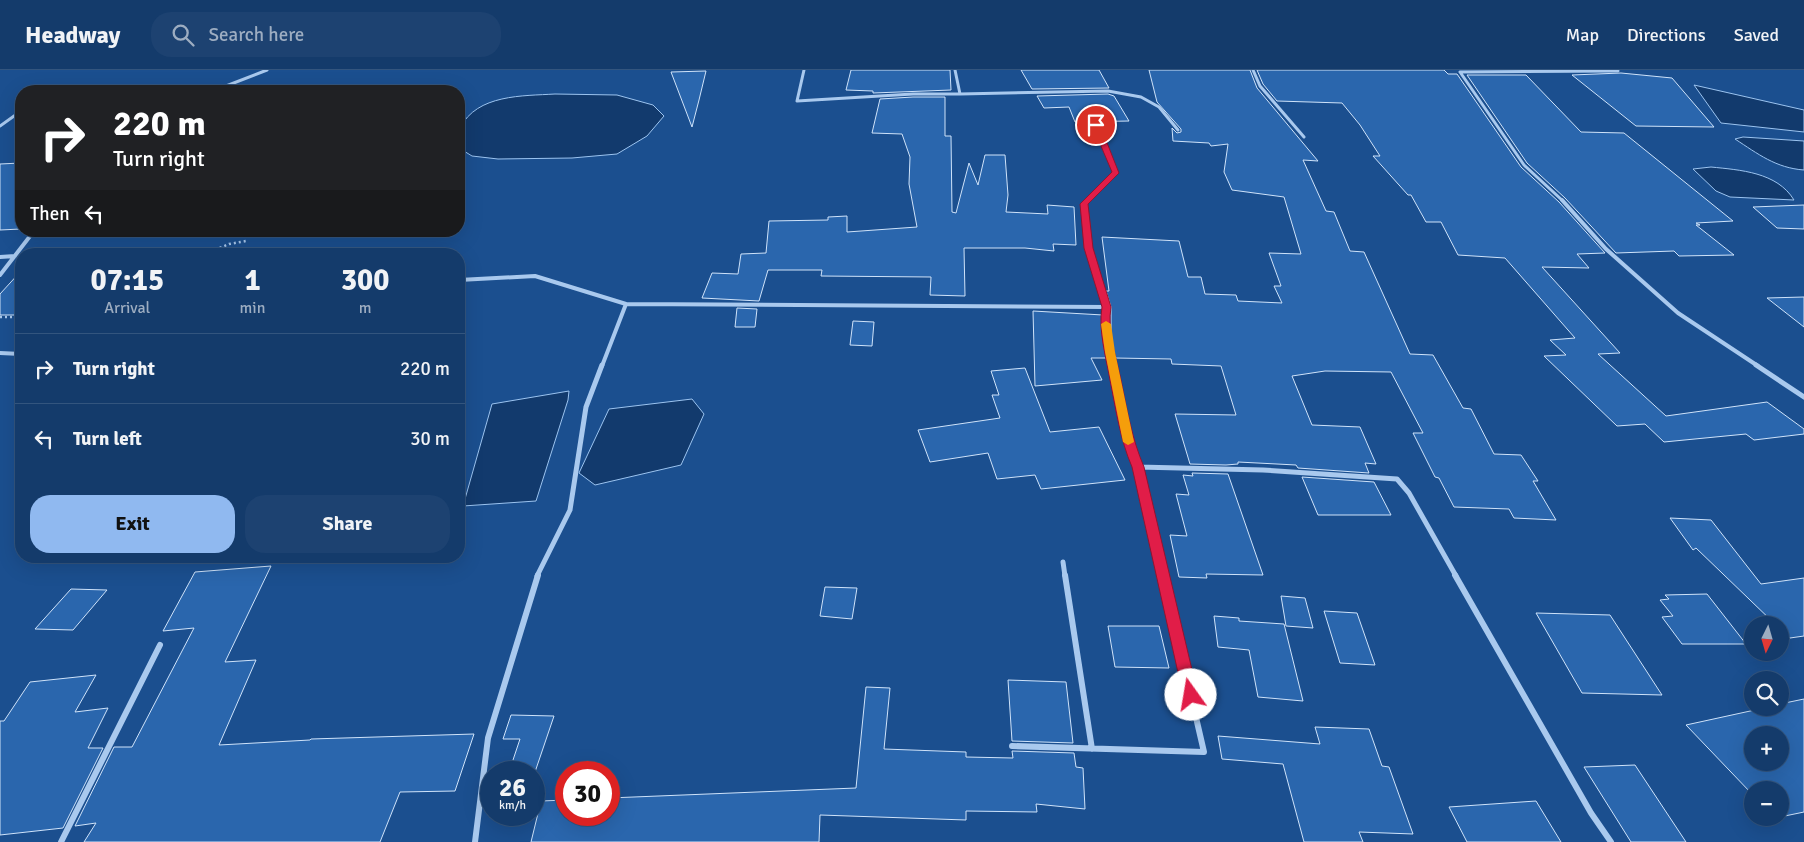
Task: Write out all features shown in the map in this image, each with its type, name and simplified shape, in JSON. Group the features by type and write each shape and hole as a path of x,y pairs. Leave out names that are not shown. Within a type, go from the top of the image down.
{"street":[{"path":"228,85 267,70"},
{"path":"804,70 797,101 912,94 1108,91 1141,97 1159,108 1178,130"},
{"path":"955,70 960,94"},
{"path":"1253,70 1260,86 1304,136"},
{"path":"1618,71 1460,72 1524,165 1570,207 1606,249 1678,313 1804,397"},
{"path":"0,126 15,115"},
{"path":"1012,746 1204,752 1138,467 1130,447 1110,352 1105,316 1106,307 1089,248 1084,204 1116,173 1096,125"},
{"path":"21,248 29,237"},
{"path":"0,257 15,256"},
{"path":"0,275 15,256"},
{"path":"465,280 535,276 626,304 1106,307"},
{"path":"474,842 488,738 534,582 570,510 586,407 626,304"},
{"path":"0,353 15,354"},
{"path":"1138,467 1263,470 1397,479 1409,493 1424,518 1591,813 1611,842"},
{"path":"1063,562 1092,749"},
{"path":"61,842 160,645"}],"path":[{"path":"220,248 246,241"},
{"path":"0,317 15,317"}],"water":[{"path":"1694,85 1804,110 1804,132 1721,123"},
{"path":"529,95 617,95 653,105 664,116 647,136 617,154 572,158 498,159 472,156 465,152 465,121 468,117 489,103"},
{"path":"1743,137 1804,141 1804,170 1776,163 1735,139"},
{"path":"1711,167 1746,171 1768,178 1778,183 1794,200 1730,197 1716,191 1693,169"},
{"path":"569,391 568,400 536,501 465,506 465,499 492,404"},
{"path":"692,399 704,414 681,465 595,485 579,473 609,409"}],"building":[{"path":"851,70 950,70 951,90 873,93 873,91 846,90"},
{"path":"1021,70 1099,70 1109,88 1032,89"},
{"path":"1149,70 1250,70 1257,88 1318,161 1303,160 1326,211 1334,212 1350,251 1364,252 1410,354 1433,355 1463,408 1471,409 1494,454 1521,455 1538,481 1533,481 1556,520 1514,518 1509,509 1454,507 1439,478 1435,477 1413,433 1423,433 1391,372 1325,371 1292,376 1312,425 1360,427 1376,464 1365,463 1369,473 1298,468 1296,465 1238,462 1238,464 1226,465 1190,464 1175,414 1236,415 1221,366 1172,364 1171,359 1115,358 1111,336 1111,307 1106,291 1109,291 1102,237 1179,241 1188,277 1201,277 1205,294 1236,295 1238,301 1282,303 1274,286 1281,286 1269,253 1301,254 1284,197 1232,190 1224,172 1228,144 1211,146 1209,143 1173,141 1172,128 1177,133 1181,132 1181,129 1157,102"},
{"path":"1257,70 1444,70 1448,74 1457,74 1521,167 1559,202 1605,253 1577,254 1589,268 1542,267 1620,353 1598,354 1666,416 1767,402 1804,429 1804,434 1754,440 1746,434 1664,442 1645,424 1617,426 1544,356 1566,355 1550,340 1575,338 1505,258 1458,255 1441,222 1426,222 1411,195 1408,195 1373,156 1380,156 1360,125 1342,103 1277,101 1263,84"},
{"path":"706,71 699,100 692,127 671,72"},
{"path":"1621,73 1672,78 1714,127 1636,126 1572,75"},
{"path":"1467,75 1526,75 1581,132 1624,133 1733,221 1696,223 1700,225 1696,225 1734,255 1679,256 1674,251 1616,253 1565,198 1527,163"},
{"path":"1108,94 1114,96 1129,121 1075,122 1069,107 1044,108 1037,96"},
{"path":"945,97 945,136 951,136 952,212 956,213 969,163 978,185 985,155 1005,155 1008,195 1006,212 1048,214 1047,205 1074,207 1076,245 1053,244 1054,251 1025,248 964,248 965,296 930,295 931,277 821,276 822,270 768,270 759,301 702,298 712,273 738,274 741,254 766,253 769,221 828,220 828,217 847,216 847,232 917,227 909,184 910,157 902,134 872,133 880,99"},
{"path":"15,163 15,229 0,230 0,164"},
{"path":"1804,205 1804,229 1777,228 1753,207"},
{"path":"15,278 15,315 0,315 0,294"},
{"path":"1804,297 1804,327 1767,298"},
{"path":"737,308 757,309 755,327 735,327"},
{"path":"1033,311 1103,315 1103,336 1108,358 1091,358 1102,380 1035,386"},
{"path":"853,321 874,322 872,346 850,345"},
{"path":"1025,368 1050,432 1099,427 1125,480 1041,489 1035,475 997,479 988,453 930,462 918,430 1000,418 992,395 999,395 991,371"},
{"path":"1192,473 1228,474 1263,575 1206,574 1207,578 1179,577 1170,535 1187,536 1176,494 1189,495 1183,475 1193,476"},
{"path":"1302,477 1374,482 1391,515 1318,515"},
{"path":"1670,518 1711,520 1761,584 1804,578 1804,636 1790,638 1789,616 1767,616 1696,548 1693,550"},
{"path":"271,566 225,662 256,660 219,745 311,739 474,734 455,791 400,792 380,842 84,842 96,823 75,826 114,747 132,747 194,628 163,631 195,572"},
{"path":"825,587 857,588 852,619 820,616"},
{"path":"71,589 107,590 73,630 35,629"},
{"path":"1707,594 1744,641 1744,644 1682,644 1662,617 1673,616 1660,600 1669,599 1665,595"},
{"path":"1281,596 1305,598 1313,628 1286,626"},
{"path":"1324,611 1357,613 1375,665 1340,663"},
{"path":"1536,613 1610,615 1662,695 1582,693"},
{"path":"1214,616 1239,618 1239,621 1284,624 1303,701 1258,697 1249,650 1218,647"},
{"path":"1108,626 1159,626 1169,668 1115,667"},
{"path":"96,675 75,712 108,708 88,748 103,748 63,828 0,835 0,721 4,721 30,682"},
{"path":"1008,680 1066,682 1073,743 1012,741"},
{"path":"866,687 890,688 884,749 966,752 966,757 1013,758 1012,751 1074,753 1076,767 1083,768 1085,809 1036,804 1037,812 966,811 966,820 820,815 819,842 531,842 535,826 545,826 545,801 555,800 555,826 620,826 620,798 856,788"},
{"path":"1804,699 1804,812 1789,815 1789,781 1744,781 1744,786 1686,725 1744,712 1744,716 1789,716 1789,702"},
{"path":"511,715 554,716 539,761 513,761 520,739 503,739"},
{"path":"1315,727 1369,729 1382,766 1389,767 1413,834 1359,832 1363,842 1304,842 1283,764 1222,759 1218,736 1320,744"},
{"path":"1635,765 1686,842 1631,842 1584,767"},
{"path":"1536,801 1561,842 1467,842 1449,807"}],"slow traffic":[{"path":"1106,324 1128,442"}],"route":[{"path":"1096,125 1116,173 1084,204 1089,248 1106,307 1105,316 1110,352 1130,447 1138,467 1191,695"}]}
